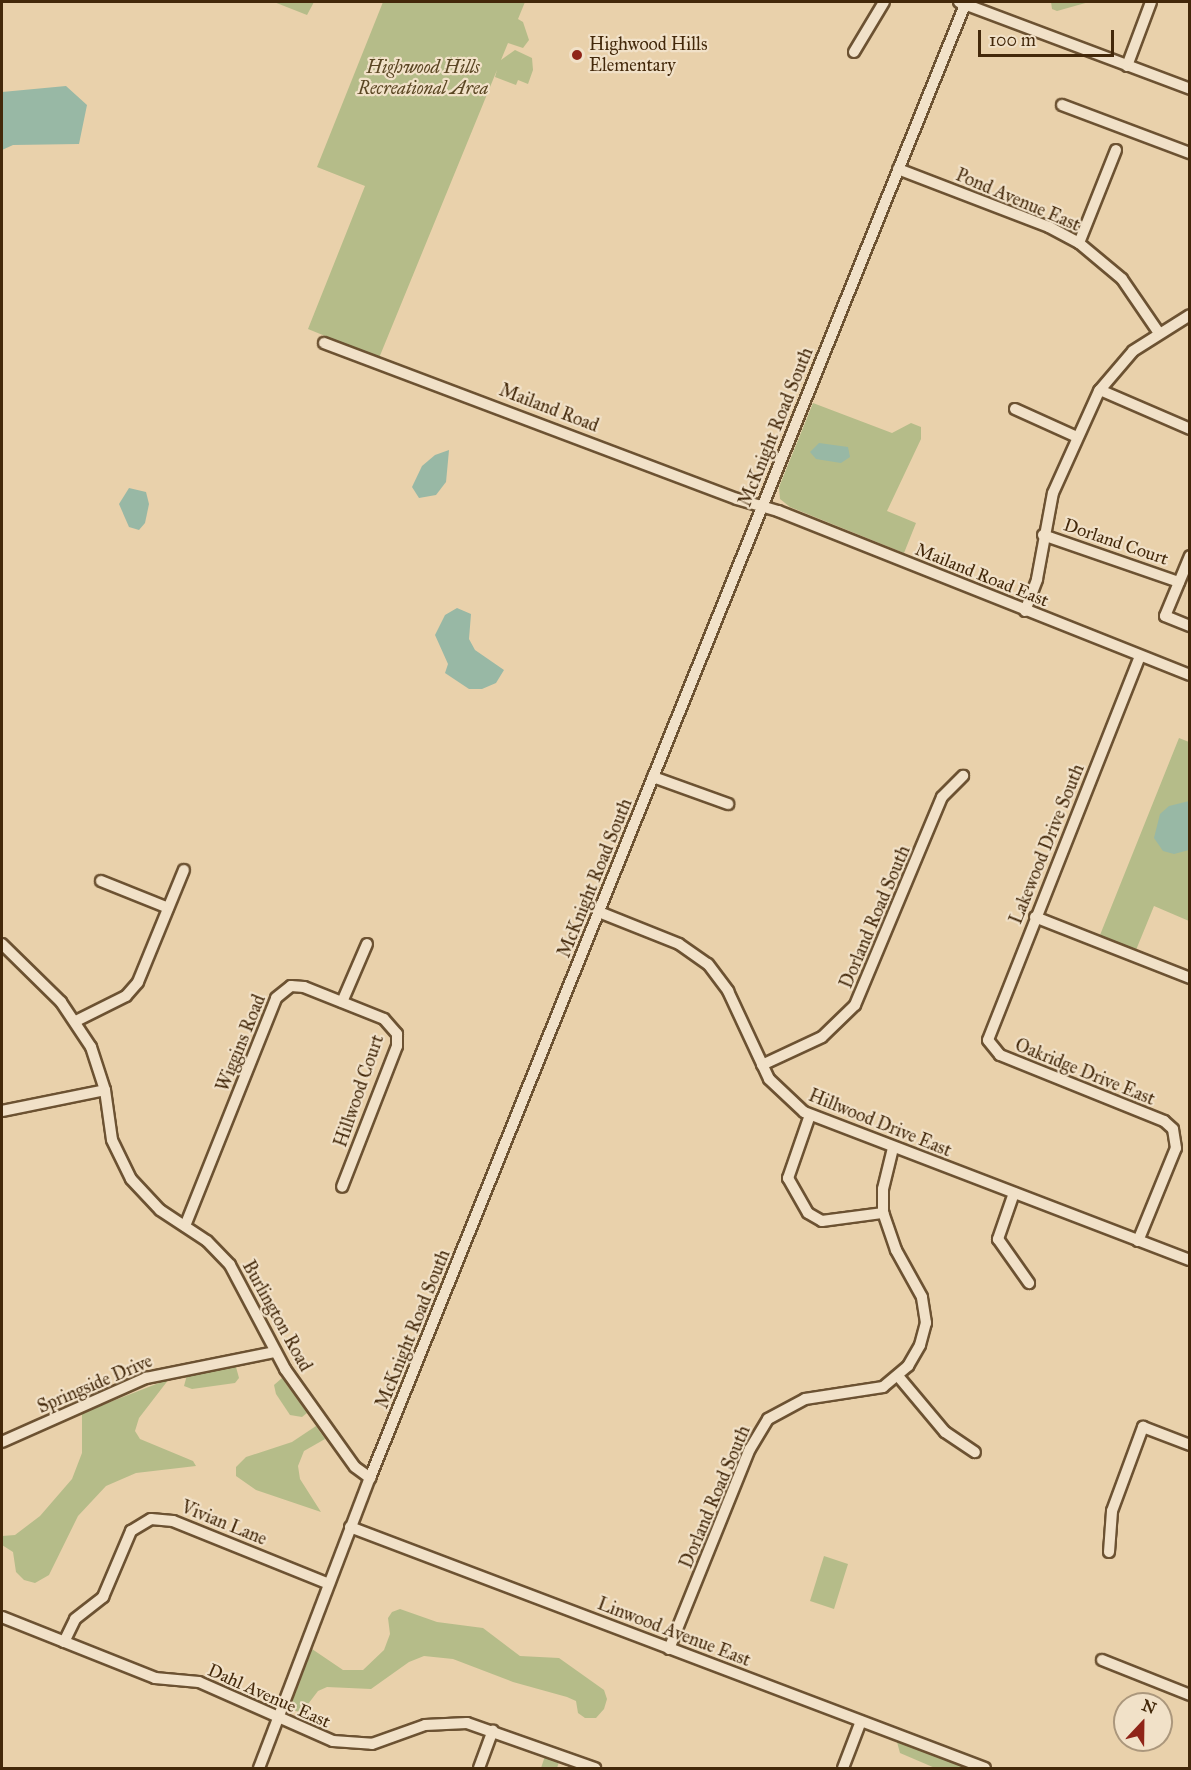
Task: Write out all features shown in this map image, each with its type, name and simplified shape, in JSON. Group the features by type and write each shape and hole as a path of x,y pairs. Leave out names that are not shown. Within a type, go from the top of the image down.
{"street":[{"path":"854,52 884,2"},
{"path":"963,2 1190,89"},
{"name":"McKnight Road South","path":"259,1768 370,1478 898,169 963,2"},
{"path":"1127,66 1151,2"},
{"path":"1062,105 1190,153"},
{"path":"1079,243 1116,150"},
{"name":"Pond Avenue East","path":"898,169 1049,227 1079,243 1122,279 1159,333"},
{"path":"1025,611 1037,579 1043,535 1053,493 1100,390 1127,356 1159,333 1190,315"},
{"name":"Mailand Road","path":"324,342 762,507"},
{"path":"1100,390 1190,429"},
{"path":"1015,409 1077,437"},
{"name":"Mailand Road East","path":"762,507 1190,675"},
{"name":"Dorland Court","path":"1043,535 1179,582"},
{"name":"Dorland Court","path":"1190,556 1165,616 1190,626"},
{"name":"Lakewood Drive South","path":"989,1044 991,1028 1140,656"},
{"name":"Dorland Road South","path":"762,1065 822,1037 855,1005 942,796 963,776"},
{"path":"653,777 728,804"},
{"path":"76,1021 134,989 184,870"},
{"path":"101,881 168,908"},
{"name":"Hillwood Drive East","path":"599,912 679,944 708,964 728,991 762,1065 780,1092 810,1115 1190,1260"},
{"path":"1035,916 1190,978"},
{"name":"Burlington Road","path":"2,944 76,1021 95,1058 105,1090 112,1140 120,1162 143,1195 207,1241 235,1272 275,1352 355,1467 370,1478"},
{"path":"342,1002 367,944"},
{"name":"Wiggins Road","path":"185,1227 279,993 297,985 342,1002"},
{"name":"Hillwood Court","path":"342,1002 390,1023 398,1041 342,1187"},
{"name":"Oakridge Drive East","path":"989,1044 1003,1056 1171,1126 1176,1148 1138,1241"},
{"path":"2,1111 105,1090"},
{"path":"810,1115 788,1178 808,1213 822,1221 883,1213"},
{"name":"Dorland Road South","path":"669,1649 750,1449 768,1419 798,1401 863,1393 883,1387 898,1376 920,1345 925,1310 914,1280 889,1234 883,1213 883,1189 893,1148"},
{"path":"1014,1193 998,1239 1029,1283"},
{"name":"Springside Drive","path":"2,1442 146,1378 275,1352"},
{"path":"898,1376 945,1432 975,1452"},
{"path":"1109,1552 1113,1508 1143,1427 1190,1445"},
{"name":"Vivian Lane","path":"64,1642 73,1621 103,1597 131,1531 151,1519 173,1521 329,1584"},
{"name":"Linwood Avenue East","path":"351,1527 985,1768"},
{"name":"Dahl Avenue East","path":"2,1617 154,1678 199,1682 326,1739 353,1745 384,1742 439,1723 467,1723 493,1730 595,1768"},
{"path":"1102,1660 1190,1695"},
{"path":"843,1768 861,1721"},
{"path":"479,1768 493,1730"}],"green space":[{"path":"274,2 314,2 307,15"},
{"name":"Highwood Hills Recreational Area","path":"383,2 525,2 518,19 523,22 529,40 523,48 508,43 501,60 515,50 532,58 533,70 528,84 518,80 516,85 495,77 497,70 379,358 308,329 365,186 317,167"},
{"path":"1051,2 1089,2 1057,11 1052,9"},
{"path":"813,403 892,433 911,423 921,427 921,439 887,511 916,523 904,553 790,507 780,499 779,487"},
{"path":"1179,738 1189,742 1189,921 1154,906 1136,950 1100,935"},
{"path":"236,1367 239,1378 235,1383 192,1389 184,1386 187,1375"},
{"path":"282,1378 307,1413 302,1417 290,1415 276,1394 274,1385"},
{"path":"169,1379 139,1418 135,1431 140,1439 193,1461 196,1466 136,1473 106,1486 78,1516 49,1575 35,1583 24,1580 16,1572 13,1552 2,1545 2,1536 15,1535 40,1516 72,1479 82,1453 82,1413"},
{"path":"316,1426 325,1439 304,1451 298,1466 300,1479 321,1512 256,1490 236,1476 236,1467 246,1457 292,1442"},
{"path":"824,1556 848,1564 834,1609 810,1601"},
{"path":"400,1609 437,1622 483,1628 520,1656 559,1658 604,1690 607,1699 604,1709 596,1718 585,1718 578,1713 576,1701 567,1697 513,1682 453,1659 424,1656 409,1662 371,1689 327,1687 318,1691 302,1712 289,1710 312,1649 343,1670 363,1670 384,1650 390,1634 388,1618 392,1612"},
{"path":"897,1742 967,1768 935,1768 900,1753"},
{"path":"545,1756 559,1762 557,1768 541,1768"}],"shaded area":[{"path":"66,86 87,105 79,144 13,145 2,150 2,92"},
{"path":"819,443 848,447 850,457 841,463 816,459 810,452"},
{"path":"449,450 446,482 436,495 419,498 412,487 422,466 435,455"},
{"path":"129,488 146,492 149,504 145,523 139,530 129,527 119,504"},
{"path":"457,608 471,614 469,639 475,650 504,670 496,683 482,689 469,689 445,673 448,664 435,635 445,615"},
{"path":"1189,801 1189,850 1174,854 1163,851 1154,838 1160,814 1169,806"}],"place":[{"name":"Highwood Hills Elementary","path":"577,55"}]}
